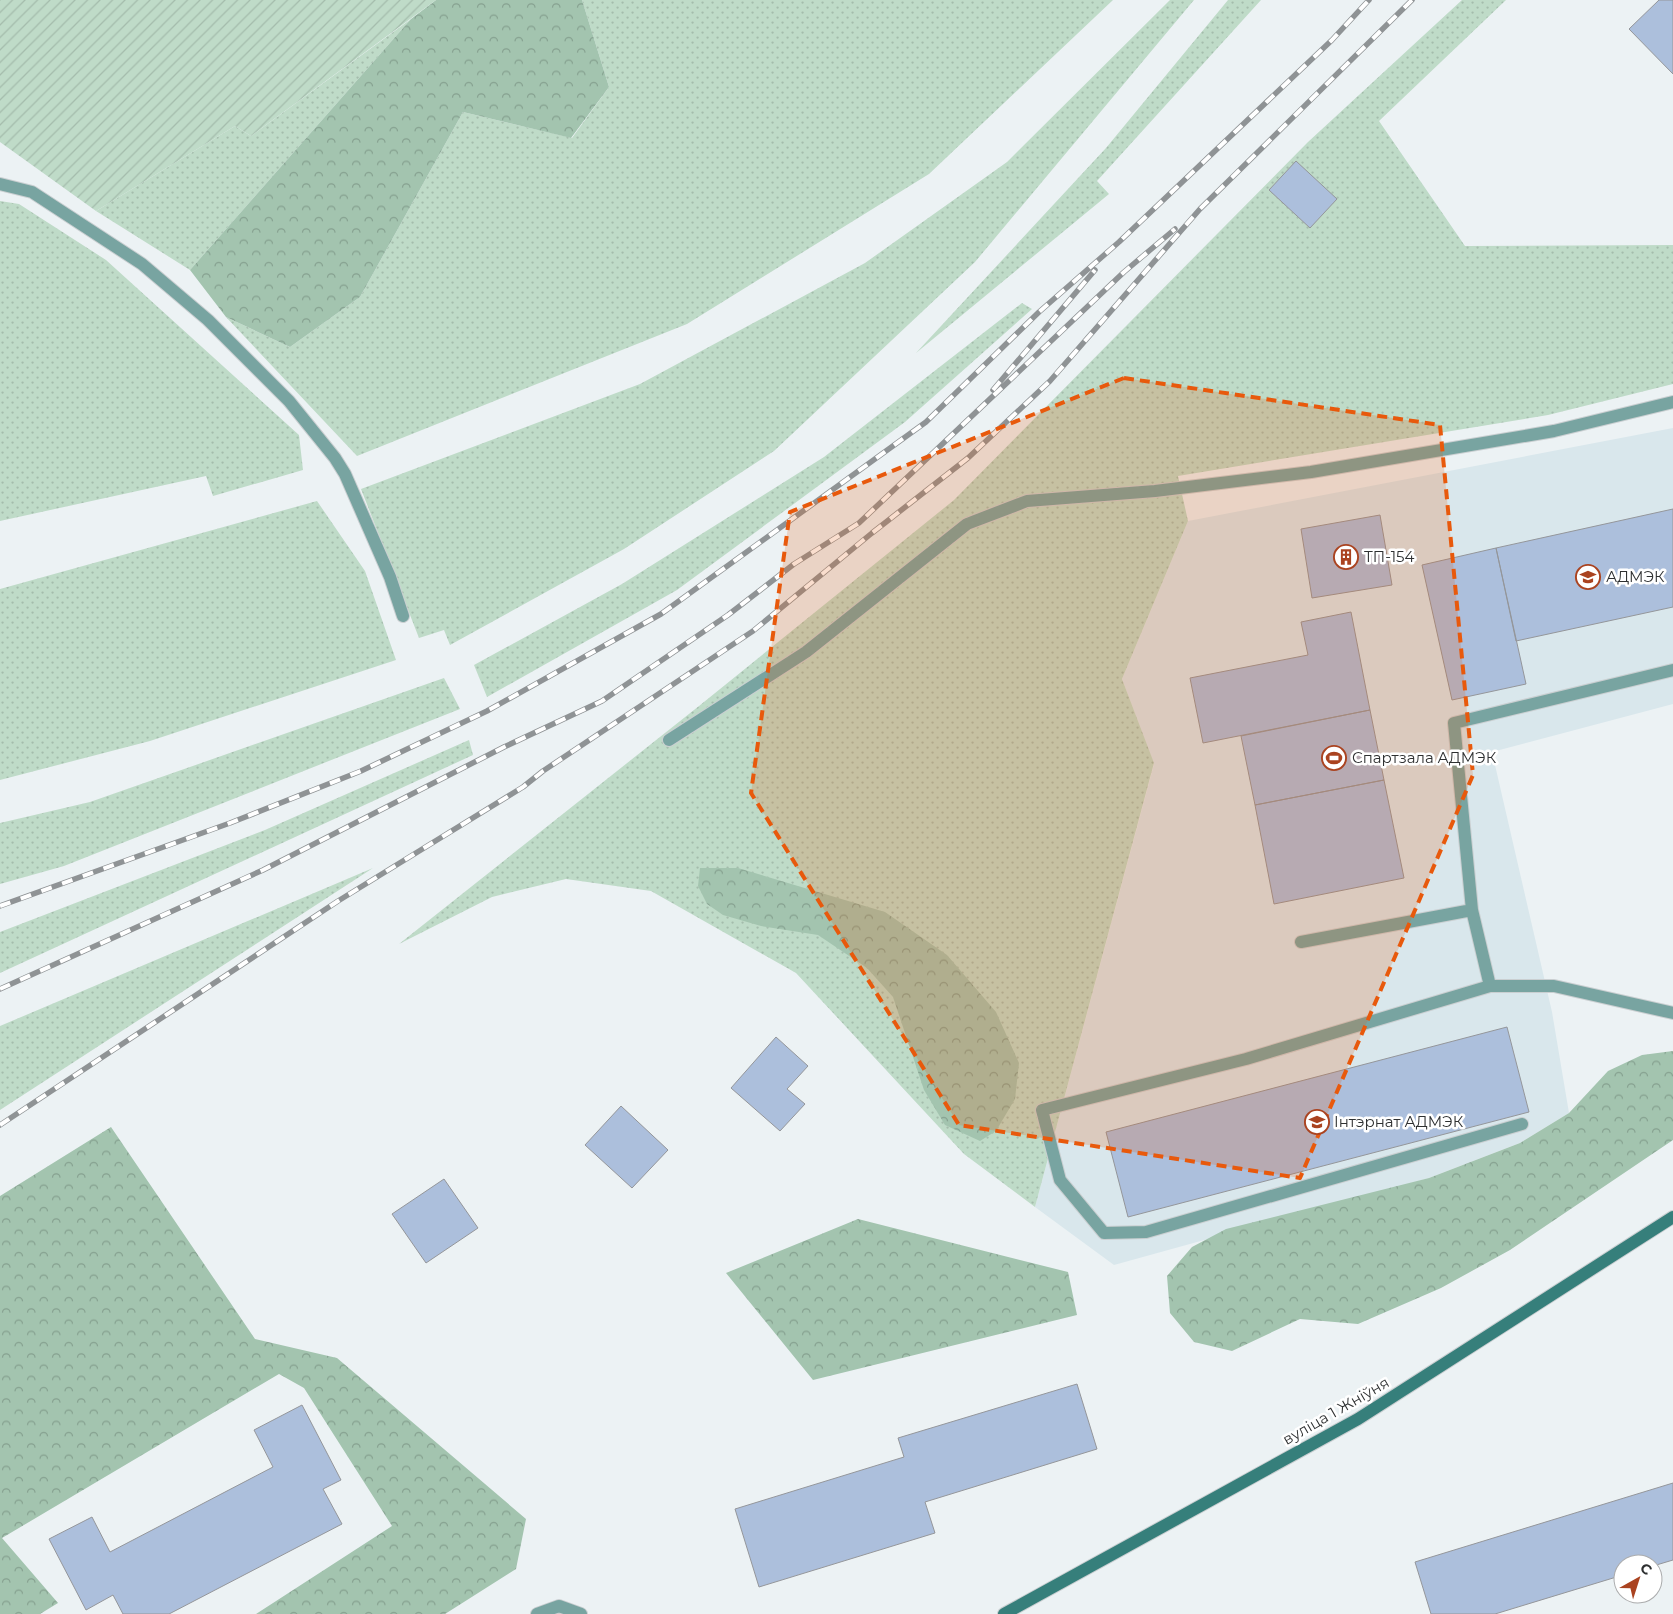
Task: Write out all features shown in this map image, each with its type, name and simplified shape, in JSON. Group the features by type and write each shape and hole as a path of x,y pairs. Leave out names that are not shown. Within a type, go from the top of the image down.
{"main road":[{"name":"вуліца 1 Жніўня","path":"1004,1614 1358,1419 1673,1217"}],"lane":[{"path":"0,184 32,192 142,264 208,320 289,400 335,458 345,474 390,577 403,616"},
{"path":"669,740 806,652 967,524 1027,501 1155,491 1311,472 1554,431 1673,402"},
{"path":"1490,986 1472,910 1454,723 1673,670"},
{"path":"1301,942 1472,910"},
{"path":"1522,1124 1164,1228 1146,1232 1104,1233 1060,1180 1042,1110 1246,1059 1490,986 1554,986 1673,1013"},
{"path":"537,1614 559,1606 581,1614"}],"highlighted area":[{"path":"1124,378 1440,425 1473,775 1300,1178 959,1125 751,793 790,512"}],"shaded area":[{"path":"1673,428 1673,704 1492,752 1552,1012 1569,1113 1520,1143 1429,1178 1114,1265 1035,1207 1154,764 1122,679 1188,521"}],"green space":[{"path":"0,0 436,0 251,136 235,126 96,211 0,142"},
{"path":"436,0 582,0 609,87 571,138 463,112 360,297 290,347 226,317 190,270 411,19"},
{"path":"582,0 1113,0 929,174 687,324 357,456 226,317 290,347 360,297 463,112 572,138 609,87"},
{"path":"1170,0 1194,0 975,262 774,451 624,549 450,645 444,630 419,638 361,489 640,384 865,263 1007,162"},
{"path":"1228,0 1261,0 1097,181 1109,194 916,353 1106,148"},
{"path":"1462,0 1506,0 1379,121 1465,246 1673,245 1673,384 1548,415 1178,476 1188,521 1122,679 1154,763 1035,1207 964,1154 796,973 651,891 566,879 492,897 399,944 699,706 954,500 1308,142"},
{"path":"411,19 190,270 96,211 235,126 251,136"},
{"path":"0,201 19,204 106,260 299,435 303,470 213,496 206,476 0,521"},
{"path":"1022,303 1032,309 905,422 677,590 487,697 474,665 622,584 824,457"},
{"path":"317,501 365,571 396,660 150,741 0,780 0,589"},
{"path":"444,678 460,709 64,866 0,884 0,823 90,802"},
{"path":"469,740 473,755 0,973 0,932 265,830"},
{"path":"373,868 0,1110 0,1026"},
{"path":"700,868 738,868 885,912 947,955 996,1012 1019,1063 1015,1099 996,1131 980,1141 945,1125 924,1090 893,997 867,968 818,935 761,926 723,915 707,904 698,886"},
{"path":"1673,1051 1673,1140 1510,1250 1441,1288 1358,1324 1300,1319 1232,1351 1194,1342 1170,1313 1167,1276 1192,1247 1226,1229 1429,1178 1520,1143 1569,1113 1608,1071 1642,1055"},
{"path":"111,1127 255,1339 337,1358 526,1519 516,1569 445,1614 256,1614 392,1526 304,1388 279,1374 2,1538 58,1603 40,1614 0,1614 0,1196"},
{"path":"858,1219 1068,1272 1077,1315 813,1380 726,1273"}],"building":[{"path":"1659,0 1673,0 1673,74 1629,29"},
{"path":"1296,161 1337,199 1310,228 1269,190"},
{"name":"АДМЭК","path":"1673,509 1673,607 1516,641 1496,548"},
{"name":"ТП-154","path":"1380,515 1392,585 1312,598 1301,529"},
{"path":"1496,548 1526,684 1452,700 1422,565"},
{"path":"1351,612 1370,710 1203,743 1190,678 1308,655 1301,622"},
{"path":"1370,710 1384,780 1255,805 1241,736"},
{"path":"1384,780 1404,878 1274,904 1255,805"},
{"name":"Інтэрнат АДМЭК","path":"1507,1027 1529,1112 1128,1217 1106,1132"},
{"path":"776,1037 808,1066 787,1089 805,1104 780,1131 731,1088"},
{"path":"621,1106 668,1150 632,1188 585,1145"},
{"path":"444,1179 478,1228 426,1263 392,1214"},
{"path":"1077,1384 1097,1449 925,1502 935,1533 759,1587 735,1509 904,1457 898,1438"},
{"path":"302,1405 341,1480 323,1489 342,1524 169,1614 123,1614 113,1595 86,1610 49,1539 92,1517 110,1552 273,1467 254,1430"},
{"path":"1673,1483 1673,1560 1663,1563 1663,1554 1613,1554 1613,1578 1495,1614 1431,1614 1415,1562"}],"railway":[{"path":"0,906 230,823 361,771 487,711 661,614 926,422 1039,312 1119,242 1332,40 1369,0"},
{"path":"0,1125 338,901 523,787 543,771 753,631 872,533 968,458 1050,381 1200,209 1412,0"},
{"path":"0,989 263,870 504,747 602,701 728,615 794,564 859,523 1124,272 1175,229"},
{"path":"993,390 1095,270"}],"place":[{"name":"ТП-154","path":"1346,557"},
{"name":"АДМЭК","path":"1588,577"},
{"name":"Спартзала АДМЭК","path":"1334,758"},
{"name":"Інтэрнат АДМЭК","path":"1317,1122"}]}
